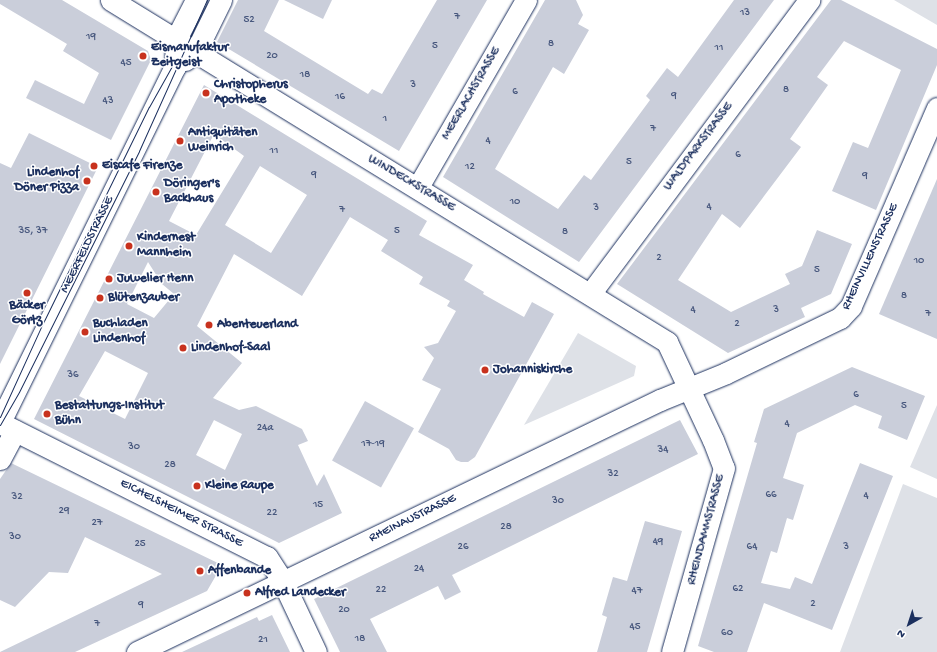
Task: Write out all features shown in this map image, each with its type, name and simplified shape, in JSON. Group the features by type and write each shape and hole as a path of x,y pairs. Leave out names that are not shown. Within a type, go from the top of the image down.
{"street":[{"name":"WINDECKSTRASSE","path":"111,0 418,187 667,342 690,388"},
{"name":"MEERFELDSTRASSE","path":"0,459 5,425 175,67 176,39 196,0"},
{"name":"MEERFELDSTRASSE","path":"175,67 196,51 221,0"},
{"name":"MEERLACHSTRASSE","path":"418,187 526,0"},
{"name":"WALDPARKSTRASSE","path":"590,294 809,0"},
{"name":"RHEINVILLENSTRASSE","path":"690,388 833,322 847,313 937,108"},
{"name":"RHEINAUSTRASSE","path":"137,652 690,388"},
{"name":"RHEINDAMMSTRASSE","path":"672,652 723,476 722,461 690,388"},
{"name":"EICHELSHEIMER STRASSE","path":"5,425 267,557 283,582 316,652"}],"shaded area":[{"path":"894,0 937,0 937,25"},
{"path":"578,333 636,366 634,376 524,425"},
{"path":"937,405 937,479 910,467"},
{"path":"903,484 937,498 937,652 840,652"}],"building":[{"path":"0,0 62,0 148,51 151,60 111,140 26,98 35,80 84,104 99,73 63,51 67,44 0,4"},
{"path":"238,0 279,0 264,31 368,94 372,89 382,94 437,0 487,0 399,151 217,42"},
{"path":"284,0 332,0 323,19"},
{"path":"545,0 576,0 583,15 578,24 589,30 564,74 553,67 495,169 558,209 584,175 591,180 650,100 646,96 667,68 678,77 734,0 774,0 579,262 443,177"},
{"path":"831,0 841,0 937,49 937,65 876,210 832,191 853,142 868,148 901,70 844,41 817,77 828,85 790,139 801,147 740,228 722,214 678,280 731,312 790,284 785,274 802,266 817,230 852,244 831,294 801,308 805,317 728,353 617,284"},
{"path":"204,85 427,221 419,235 473,265 464,280 484,292 483,294 524,317 532,302 554,314 475,457 468,462 461,462 456,460 449,449 418,432 441,389 422,380 434,358 424,347 438,343 456,311 447,306 450,301 419,284 423,277 381,251 388,240 350,217 302,296 234,254 197,326 242,363 213,398 239,410 256,406 302,429 308,441 298,445 317,486 324,474 342,513 279,543 34,419","holes":["214,134 244,156 196,235 169,221","260,166 307,195 271,253 225,225","148,262 162,284 174,294 154,318 127,304","105,351 148,373 125,419 79,396","214,420 242,434 225,470 196,455"]},
{"path":"29,133 98,167 0,364 0,163 11,168"},
{"path":"937,179 937,339 879,314"},
{"path":"852,367 925,396 907,440 878,428 882,416 855,405 797,433 783,478 804,485 793,520 787,518 777,553 771,551 761,583 790,589 795,577 812,584 860,463 893,476 832,630 764,603 747,652 714,652 698,646 757,443 754,442 764,409"},
{"path":"365,401 414,428 381,488 332,460"},
{"path":"680,420 698,454 452,575 461,592 445,600 438,586 370,619 387,652 340,652 314,599"},
{"path":"11,463 222,565 207,591 75,652 0,652 162,574 85,537 68,573 49,572 15,607 0,600 0,479"},
{"path":"645,521 682,531 647,652 597,652 607,617 602,615 613,577 627,581"},
{"path":"272,615 290,652 182,652 257,617 259,621"}],"tram line":[{"path":"0,425 19,392 139,151 207,0"},
{"path":"0,417 42,325 149,107 172,66"}],"place":[{"name":"Eismanufaktur Zeitgeist","path":"143,56"},
{"name":"Christopherus Apotheke","path":"206,93"},
{"name":"Antiquitäten Weinrich","path":"180,141"},
{"name":"Eiscafe Firenze","path":"94,166"},
{"name":"Lindenhof Döner Pizza","path":"87,181"},
{"name":"Döringer's Backhaus","path":"156,192"},
{"name":"Kindernest Mannheim","path":"129,246"},
{"name":"Juwelier Henn","path":"109,279"},
{"name":"Bäcker Görtz","path":"27,293"},
{"name":"Blütenzauber","path":"100,298"},
{"name":"Abenteuerland","path":"209,325"},
{"name":"Buchladen Lindenhof","path":"85,332"},
{"name":"Lindenhof-Saal","path":"183,348"},
{"name":"Johanniskirche","path":"485,370"},
{"name":"Bestattungs-Institut Bühn","path":"47,414"},
{"name":"Kleine Raupe","path":"197,486"},
{"name":"Affenbande","path":"200,571"},
{"name":"Alfred Landecker","path":"247,593"}]}
